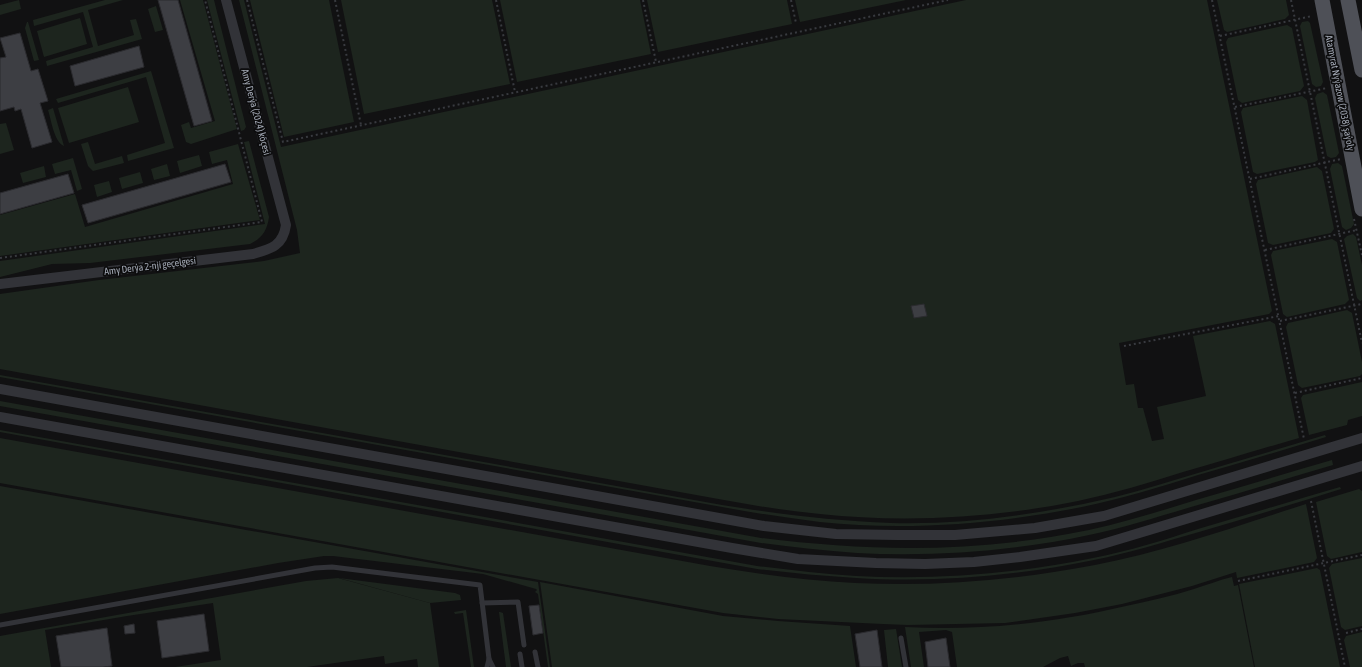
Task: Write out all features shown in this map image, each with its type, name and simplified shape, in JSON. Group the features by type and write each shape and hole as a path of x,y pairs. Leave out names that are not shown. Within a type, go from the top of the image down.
{"main road":[{"name":"Atamyrat Nyýazow (2038) şaýoly","path":"1322,0 1362,209"},
{"path":"1348,0 1362,70"}],"street":[{"name":"Amy Derýa (2024) köçesi","path":"226,0 286,225"},
{"name":"Amy Derýa 2-nji geçelgesi","path":"0,284 253,254 272,248 280,242 285,234 286,225"},
{"path":"0,389 764,526 836,534 955,535 1035,528 1104,516 1362,438"},
{"path":"0,417 732,548 798,559 876,563 925,564 974,562 1096,546 1362,466"}],"lane":[{"path":"0,625 325,567 342,568 480,585 489,659 493,667"},
{"path":"482,603 518,602 524,645"},
{"path":"901,638 906,667"},
{"path":"535,652 538,667"},
{"path":"520,654 522,667"},
{"path":"487,667 489,659"}],"path":[{"path":"0,258 262,222 205,0"},
{"path":"247,0 283,142 948,0"},
{"path":"335,0 361,125"},
{"path":"496,0 515,92"},
{"path":"644,0 656,62"},
{"path":"791,0 796,23"},
{"path":"1212,0 1304,439"},
{"path":"1291,0 1362,343"},
{"path":"1220,36 1312,16"},
{"path":"1235,107 1327,88"},
{"path":"1250,179 1342,159"},
{"path":"1265,250 1357,230"},
{"path":"1280,321 1362,304"},
{"path":"1124,346 1279,316"},
{"path":"1295,393 1362,378"},
{"path":"1311,501 1345,667"},
{"path":"1238,581 1362,555"},
{"path":"1346,633 1362,630"}],"shaded area":[{"path":"19,0 21,9 0,15 0,5"},
{"path":"105,0 123,0 88,10 98,46 134,35 130,20 136,19 142,39 47,66 46,61 93,47 83,12 34,26 33,20"},
{"path":"180,0 203,0 237,129 191,144 186,142 181,125 189,122 191,128 215,121"},
{"path":"207,0 214,0 246,127 241,131"},
{"path":"239,0 244,0 281,147 966,0 1207,0 1272,311 1269,314 1119,343 1126,385 1134,384 1138,408 1143,408 1152,441 1164,439 1157,407 1206,396 1193,336 1270,321 1275,324 1299,438 1131,488 1046,507 982,515 949,517 852,517 748,504 0,369 0,294 99,280 264,261 300,253 297,230"},
{"path":"250,0 329,0 354,122 284,137"},
{"path":"341,0 492,0 510,84 364,114"},
{"path":"500,0 640,0 651,54 517,82"},
{"path":"647,0 787,0 792,24 658,52"},
{"path":"795,0 906,0 800,22"},
{"path":"1217,0 1286,0 1289,15 1285,19 1227,32 1224,30"},
{"path":"156,6 163,30 155,32 148,9"},
{"path":"80,18 87,44 44,57 37,31"},
{"path":"1308,21 1310,23 1323,82 1321,86 1316,87 1312,84 1300,26 1302,22"},
{"path":"27,22 39,60 34,61 25,28"},
{"path":"1287,25 1292,28 1304,86 1300,91 1242,103 1238,100 1226,42 1228,38"},
{"path":"151,71 174,148 128,161 127,155 165,143 146,77 58,103 56,99"},
{"path":"128,87 139,122 69,143 58,108"},
{"path":"1323,92 1327,95 1339,153 1336,157 1331,158 1327,156 1315,98 1317,94"},
{"path":"1302,96 1307,100 1318,160 1315,162 1257,174 1253,172 1241,112 1243,108"},
{"path":"53,108 64,146 55,135 48,110"},
{"path":"6,123 14,150 0,154 0,124"},
{"path":"249,141 269,217 263,234 250,244 90,263 52,264 0,277 0,261 265,224 244,142"},
{"path":"88,142 95,164 122,156 124,163 93,171 88,166 81,144"},
{"path":"238,144 260,220 0,256 0,215 75,194 85,227 233,184 227,160 212,164 209,152"},
{"path":"199,155 202,166 180,173 177,161"},
{"path":"73,158 82,189 77,191 71,170 55,174 52,164"},
{"path":"1338,163 1342,166 1354,224 1351,228 1346,230 1342,227 1330,169 1332,164"},
{"path":"167,164 170,176 154,180 151,169"},
{"path":"44,166 46,177 23,183 20,173"},
{"path":"1317,167 1322,171 1334,229 1331,233 1273,245 1268,243 1256,184 1258,180"},
{"path":"140,172 143,183 122,189 119,178"},
{"path":"109,181 112,192 97,197 94,185"},
{"path":"1353,234 1356,237 1362,265 1362,300 1360,301 1357,298 1344,239"},
{"path":"1332,239 1337,242 1349,300 1345,304 1287,317 1283,314 1271,255 1273,251"},
{"path":"1347,310 1352,313 1362,362 1362,374 1360,376 1302,388 1298,385 1286,327 1288,323"},
{"path":"0,375 722,505 806,517 848,521 891,523 947,522 1004,517 1060,509 1125,494 1325,435 1326,437 1111,500 1050,513 984,522 918,526 853,525 820,522 734,509 0,377"},
{"path":"1362,382 1362,416 1348,420 1347,425 1309,435 1301,398 1303,395"},
{"path":"0,401 761,538 803,543 885,548 966,546 1048,538 1129,520 1332,460 1333,465 1128,526 1061,541 974,552 915,554 857,553 761,543 0,406"},
{"path":"0,430 757,566 856,576 945,576 1005,572 1064,564 1133,549 1340,487 1341,489 1160,543 1120,554 1065,566 1005,574 945,579 916,580 856,578 757,569 0,432"},
{"path":"0,438 710,566 818,581 916,584 976,581 1036,575 1095,565 1149,553 1306,504 1317,558 1314,562 1237,578 1236,572 1192,586 1122,604 1075,613 1005,623 908,625 778,619 723,613 0,483"},
{"path":"0,486 538,582 550,667 548,667 538,594 535,592 537,590 536,589 483,574 333,556 278,563 0,614"},
{"path":"1359,489 1362,491 1362,552 1331,559 1327,556 1316,502"},
{"path":"1362,558 1362,626 1345,630 1341,627 1329,568 1332,564"},
{"path":"1317,568 1320,570 1340,667 1255,667 1239,584"},
{"path":"1232,577 1234,586 1238,585 1254,667 1085,667 1084,663 1078,663 1071,666 1068,656 1060,658 1043,667 957,667 952,632 946,630 919,632 924,667 911,667 905,627 989,627 1072,617 1186,592"},
{"path":"338,578 430,603 439,667 418,667 417,659 385,664 384,656 307,667 175,667 221,660 213,603 45,630 51,667 0,667 0,636 306,581"},
{"path":"339,578 455,593 460,595 461,600 430,603"},
{"path":"540,582 723,616 850,626 856,667 552,667"},
{"path":"466,610 474,667 471,667 463,613 455,614 454,612"},
{"path":"499,612 503,613 511,667 506,667"},
{"path":"896,629 902,667 888,667 884,630"},
{"path":"1362,632 1362,667 1350,667 1344,640 1346,636"}],"building":[{"path":"158,0 178,0 212,121 194,126"},
{"path":"20,33 31,71 38,69 48,101 40,103 52,142 32,148 21,109 15,111 14,107 0,111 0,58 6,57 0,38"},
{"path":"139,46 144,67 75,86 70,66"},
{"path":"225,164 231,182 88,223 82,205"},
{"path":"68,174 74,193 0,214 0,193"},
{"path":"924,304 927,316 914,318 911,306"},
{"path":"539,605 543,633 533,635 529,606"},
{"path":"204,614 209,651 162,658 157,621"},
{"path":"134,624 135,633 125,634 124,626"},
{"path":"107,628 112,666 61,667 56,636"},
{"path":"877,630 882,667 860,667 855,634"},
{"path":"946,638 950,667 928,667 925,642"}]}
